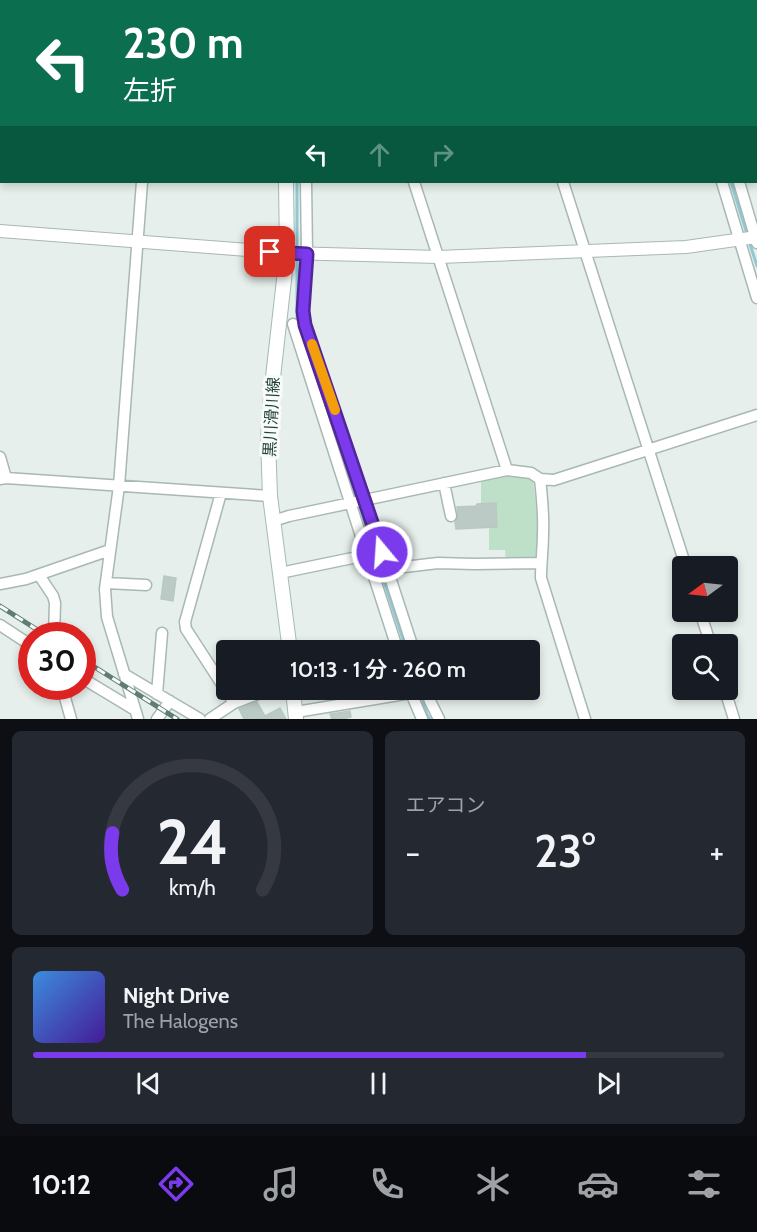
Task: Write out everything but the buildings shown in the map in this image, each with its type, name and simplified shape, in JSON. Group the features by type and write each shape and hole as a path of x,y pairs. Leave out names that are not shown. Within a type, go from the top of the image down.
{"main road":[{"name":"黒川滑川線","path":"286,183 286,253 268,439 270,496 289,640"},
{"path":"294,700 296,715"}],"street":[{"path":"137,715 107,617 106,583 119,486 142,183"},
{"path":"306,183 307,254 303,311 305,325 410,640"},
{"path":"414,183 507,470"},
{"path":"563,183 682,556"},
{"path":"722,183 750,240"},
{"path":"740,183 757,298"},
{"path":"0,231 286,253 439,257 686,247 750,240"},
{"path":"293,324 394,640"},
{"path":"273,521 507,470 531,473 540,479 554,480 757,415"},
{"path":"0,457 3,478 270,496"},
{"path":"540,479 543,507 541,578 585,719"},
{"path":"444,483 451,516"},
{"path":"221,493 185,622 186,629 234,703"},
{"path":"0,584 39,575 110,550"},
{"path":"280,573 367,555"},
{"path":"387,569 438,563 541,563"},
{"path":"39,575 53,596 54,622"},
{"path":"106,583 146,585"},
{"path":"0,625 18,637"},
{"path":"157,694 162,633"},
{"path":"124,675 200,719"},
{"path":"96,687 137,715"},
{"path":"66,700 71,719"},
{"path":"210,719 242,700"},
{"path":"296,715 371,700"},
{"path":"414,700 422,719"},
{"path":"430,700 439,719"},
{"path":"728,700 735,719"},
{"path":"157,719 170,701"}],"green space":[{"path":"525,475 533,480 539,532 536,559 506,561 505,550 489,550 489,528 497,526 496,503 481,503 481,479"}],"waterway":[{"path":"297,183 297,249"},
{"path":"731,183 747,234"},
{"path":"749,241 757,266"},
{"path":"297,255 297,319 403,640"},
{"path":"423,700 430,719"}],"railway":[{"path":"0,606 25,622"},
{"path":"96,668 177,719"}],"slow traffic":[{"path":"312,344 335,410"}],"route":[{"path":"270,252 307,254 303,311 305,325 382,552"}]}
